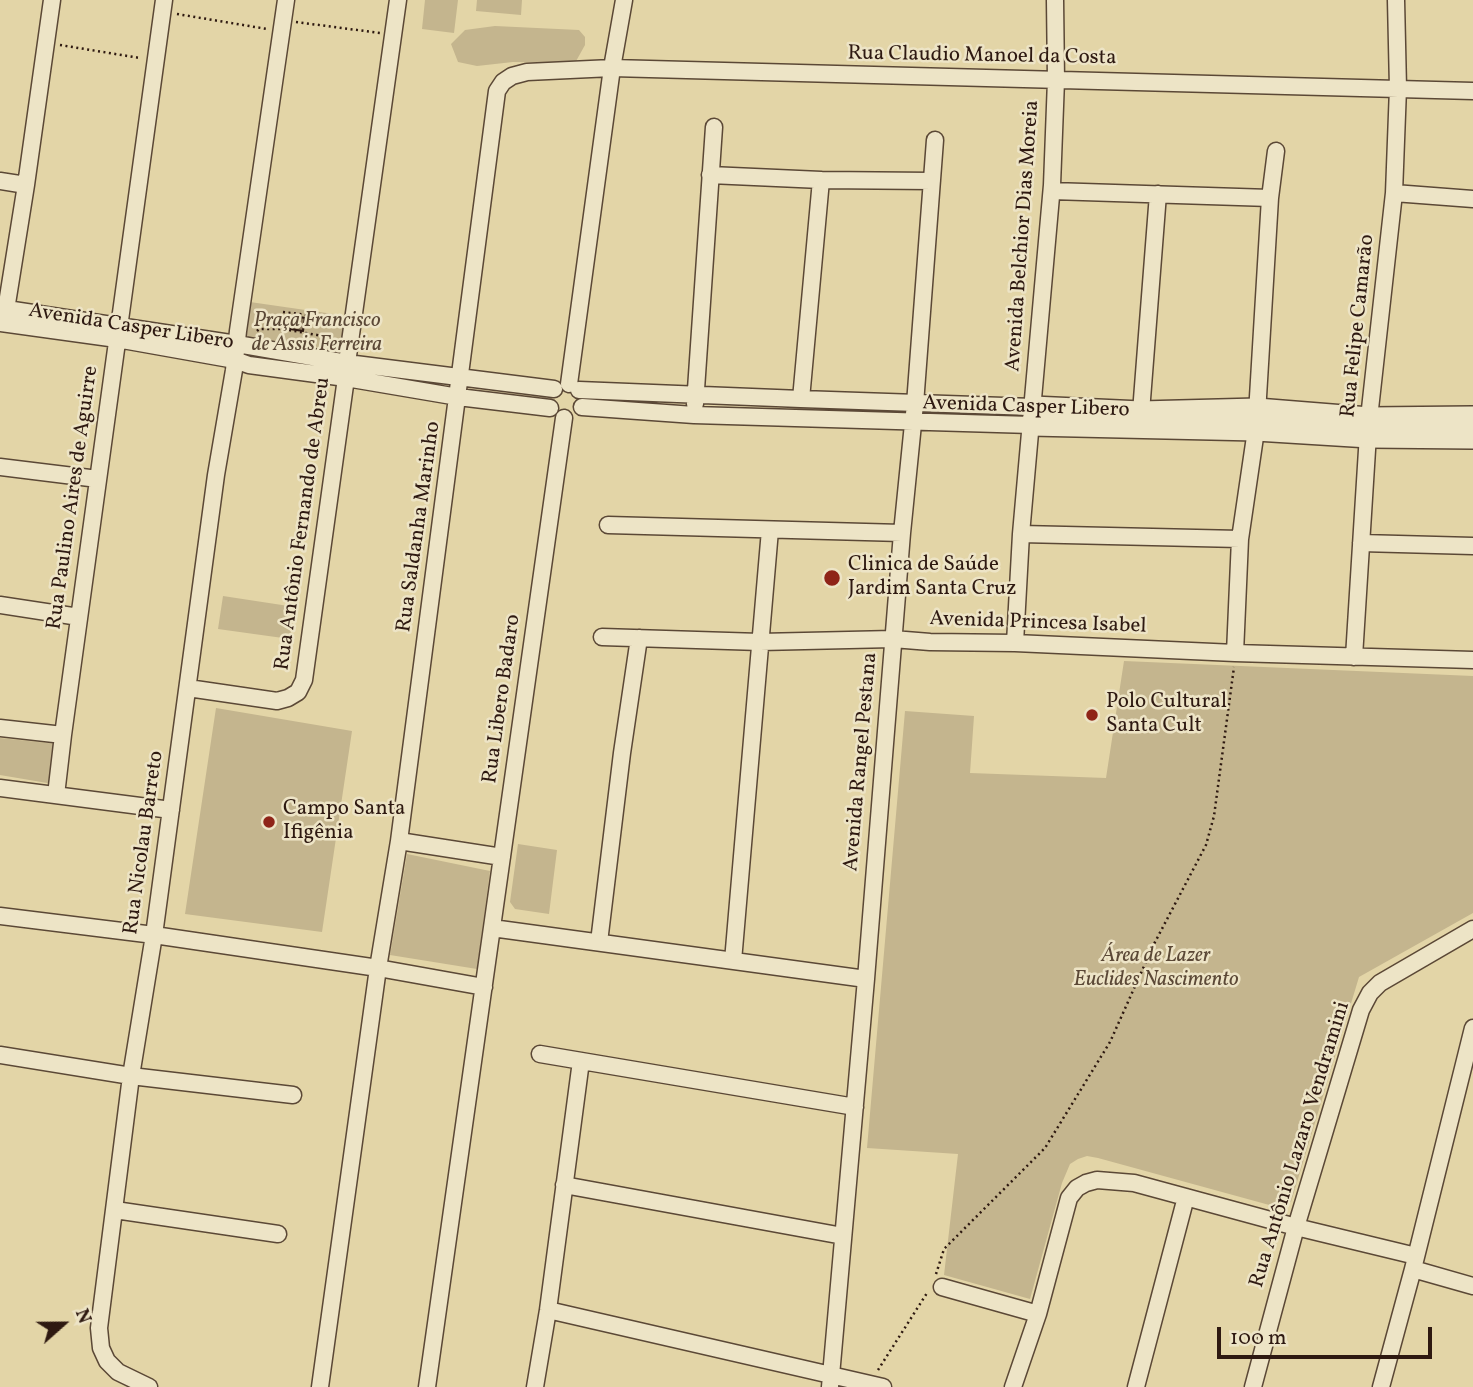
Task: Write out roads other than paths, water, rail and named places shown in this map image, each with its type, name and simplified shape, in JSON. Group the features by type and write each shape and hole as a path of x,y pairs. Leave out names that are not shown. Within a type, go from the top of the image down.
{"street":[{"path":"3,316 26,185 52,0"},
{"name":"Rua Nicolau Barreto","path":"149,1387 118,1372 107,1361 101,1348 99,1328 131,1076 154,935 216,475 286,0"},
{"name":"Rua Antônio Fernando de Abreu","path":"188,688 277,701 298,692 304,680 398,0"},
{"path":"567,388 624,0"},
{"name":"Avenida Belchior Dias Moreia","path":"1015,643 1021,534 1052,191 1056,80 1055,0"},
{"name":"Rua Felipe Camarão","path":"1354,657 1369,427 1394,193 1398,88 1396,0"},
{"name":"Rua Paulino Aires de Aguirre","path":"56,795 164,6"},
{"name":"Rua Claudio Manoel da Costa","path":"497,92 503,82 527,72 612,68 1473,91"},
{"name":"Rua Saldanha Marinho","path":"320,1387 378,968 400,841 497,92"},
{"path":"694,415 714,127"},
{"name":"Avenida Rangel Pestana","path":"830,1381 915,404 935,140"},
{"path":"1236,653 1240,539 1256,430 1270,198 1276,151"},
{"path":"710,175 932,181"},
{"path":"801,400 821,180"},
{"path":"0,181 26,185"},
{"path":"1052,191 1270,198"},
{"path":"1394,193 1473,199"},
{"path":"1141,412 1158,194"},
{"name":"Avenida Casper Libero","path":"3,316 118,332 237,344 347,364 567,388 915,404 1032,416 1256,430 1369,427 1473,417"},
{"name":"Avenida Casper Libero","path":"118,332 248,365 347,364 458,397 557,413"},
{"path":"567,388 583,396 582,407 575,416 557,413 549,397 567,388"},
{"name":"Avenida Casper Libero","path":"582,407 694,415 913,420 1257,409 1369,427 1473,438"},
{"name":"Rua Libero Badaro","path":"427,1387 502,857 557,413"},
{"path":"0,467 98,479"},
{"path":"608,525 902,533"},
{"path":"733,961 770,530"},
{"path":"1021,534 1240,539"},
{"path":"1361,543 1473,546"},
{"path":"0,605 79,617"},
{"name":"Avenida Princesa Isabel","path":"602,637 760,642 893,639 1473,660"},
{"path":"599,942 639,638"},
{"path":"0,728 63,735"},
{"path":"0,788 171,810"},
{"path":"400,841 502,857"},
{"path":"0,916 154,935 378,968 484,987"},
{"path":"492,928 866,979"},
{"name":"Rua Antônio Lazaro Vendramini","path":"1253,1387 1296,1227 1361,1010 1370,993 1380,983 1473,929"},
{"path":"1381,1387 1469,1067 1473,1028"},
{"path":"540,1054 855,1107"},
{"path":"0,1055 131,1076 293,1094"},
{"path":"535,1387 548,1310 581,1061"},
{"path":"1013,1387 1038,1314 1069,1198 1077,1188 1097,1180 1135,1183 1296,1227 1415,1263 1473,1286"},
{"path":"564,1185 843,1236"},
{"path":"1136,1387 1186,1197"},
{"path":"115,1210 278,1234"},
{"path":"936,1283 1038,1314"},
{"path":"548,1310 830,1381 877,1385"}],"place":[{"name":"Clinica de Saúde Jardim Santa Cruz","path":"832,578"},
{"name":"Polo Cultural Santa Cult","path":"1092,715"},
{"name":"Campo Santa Ifigênia","path":"269,822"}],"park label":[{"name":"Praça Francisco de Assis Ferreira","path":"317,334"},
{"name":"Área de Lazer Euclides Nascimento","path":"1156,969"}]}
